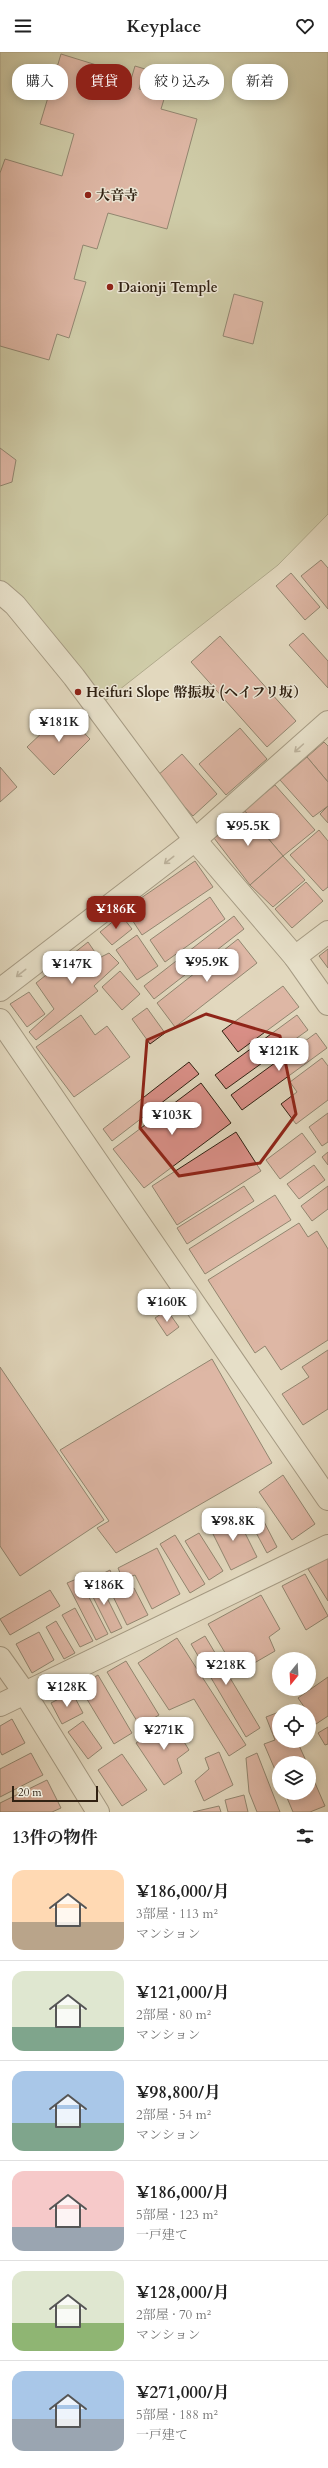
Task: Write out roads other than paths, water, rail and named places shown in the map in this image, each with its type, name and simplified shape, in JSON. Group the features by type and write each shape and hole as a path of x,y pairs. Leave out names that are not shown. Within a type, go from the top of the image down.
{"street":[{"path":"0,592 15,605 74,678 195,840 295,957 328,1004"},
{"path":"0,990 195,840 328,722"},
{"path":"295,957 328,932"},
{"path":"0,1020 328,1499"},
{"path":"0,1705 24,1692 328,1546"},
{"path":"0,1658 24,1692 98,1812"}],"place":[{"name":"大音寺","path":"88,195"},
{"name":"Daionji Temple","path":"110,287"},
{"name":"Heifuri Slope 幣振坂 (ヘイフリ坂）","path":"78,692"}]}
